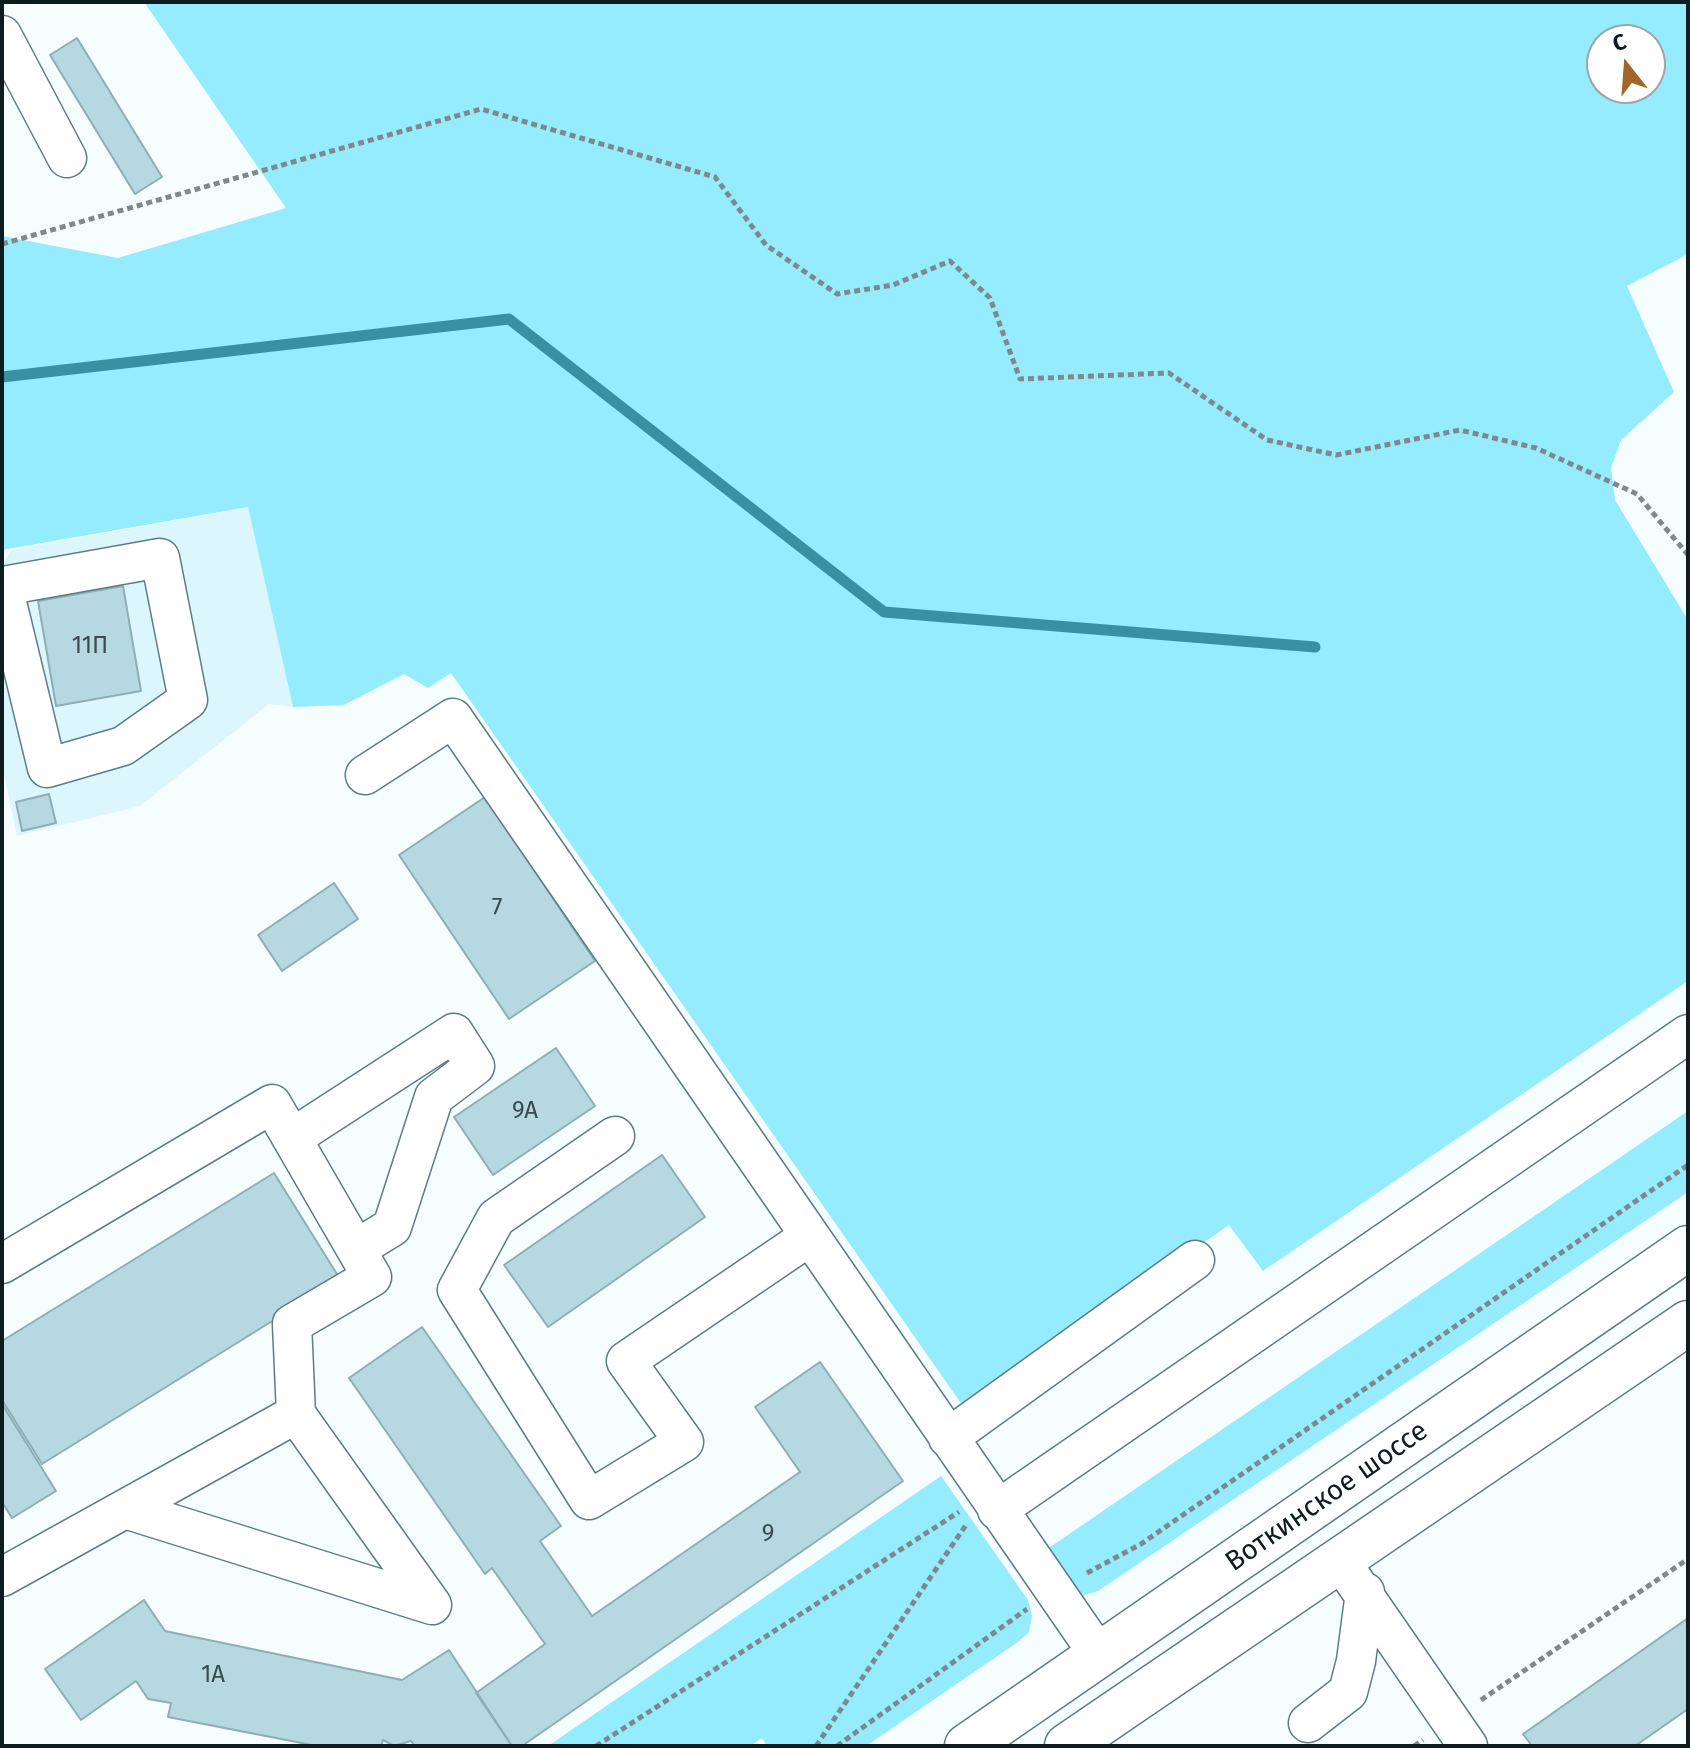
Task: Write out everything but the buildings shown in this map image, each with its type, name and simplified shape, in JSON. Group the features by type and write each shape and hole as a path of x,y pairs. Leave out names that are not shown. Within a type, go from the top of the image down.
{"main road":[{"name":"Воткинское шоссе","path":"967,1746 1688,1248"},
{"name":"Воткинское шоссе","path":"1067,1746 1352,1575 1688,1323"}],"lane":[{"path":"2,35 67,158"},
{"path":"160,558 188,700 123,746 47,768 2,586 160,558"},
{"path":"365,775 453,718 1099,1655"},
{"path":"292,1138 454,1033 475,1066 434,1097 392,1227 356,1249"},
{"path":"992,1502 1688,1034"},
{"path":"2,1264 272,1104 372,1277 292,1324 296,1414 432,1605 125,1509"},
{"path":"615,1136 496,1218 457,1290 589,1500 684,1442 626,1361 810,1236"},
{"path":"948,1438 1195,1260"},
{"path":"6,1567 125,1509 296,1414"},
{"path":"1308,1723 1348,1692 1356,1661 1352,1575"},
{"path":"1352,1575 1459,1734"}],"path":[{"path":"2,244 481,109 715,177 766,245 837,294 893,285 950,261 990,298 1020,379 1169,373 1267,440 1336,455 1460,430 1536,448 1637,494 1688,555"},
{"path":"837,1746 1054,1590 1141,1544 1688,1165"},
{"path":"596,1746 992,1502"},
{"path":"816,1746 992,1502"},
{"path":"1414,1746 1459,1734 1688,1559"}],"shaded area":[{"path":"144,2 1688,2 1688,254 1627,286 1674,392 1621,440 1611,468 1615,500 1688,620 1688,981 1263,1271 1229,1225 965,1409 451,673 428,688 404,674 344,705 293,707 248,507 2,550 2,236 118,258 286,208"},
{"path":"248,507 293,707 269,704 140,806 17,836 2,765 2,564 12,550"},
{"path":"1688,1111 1688,1192 1098,1591 1075,1598 1040,1554"},
{"path":"941,1476 1028,1600 1032,1616 1029,1632 1018,1642 866,1746 767,1746 762,1738 750,1746 548,1746"}],"waterway":[{"path":"2,377 509,319 884,612 1315,647"}]}
